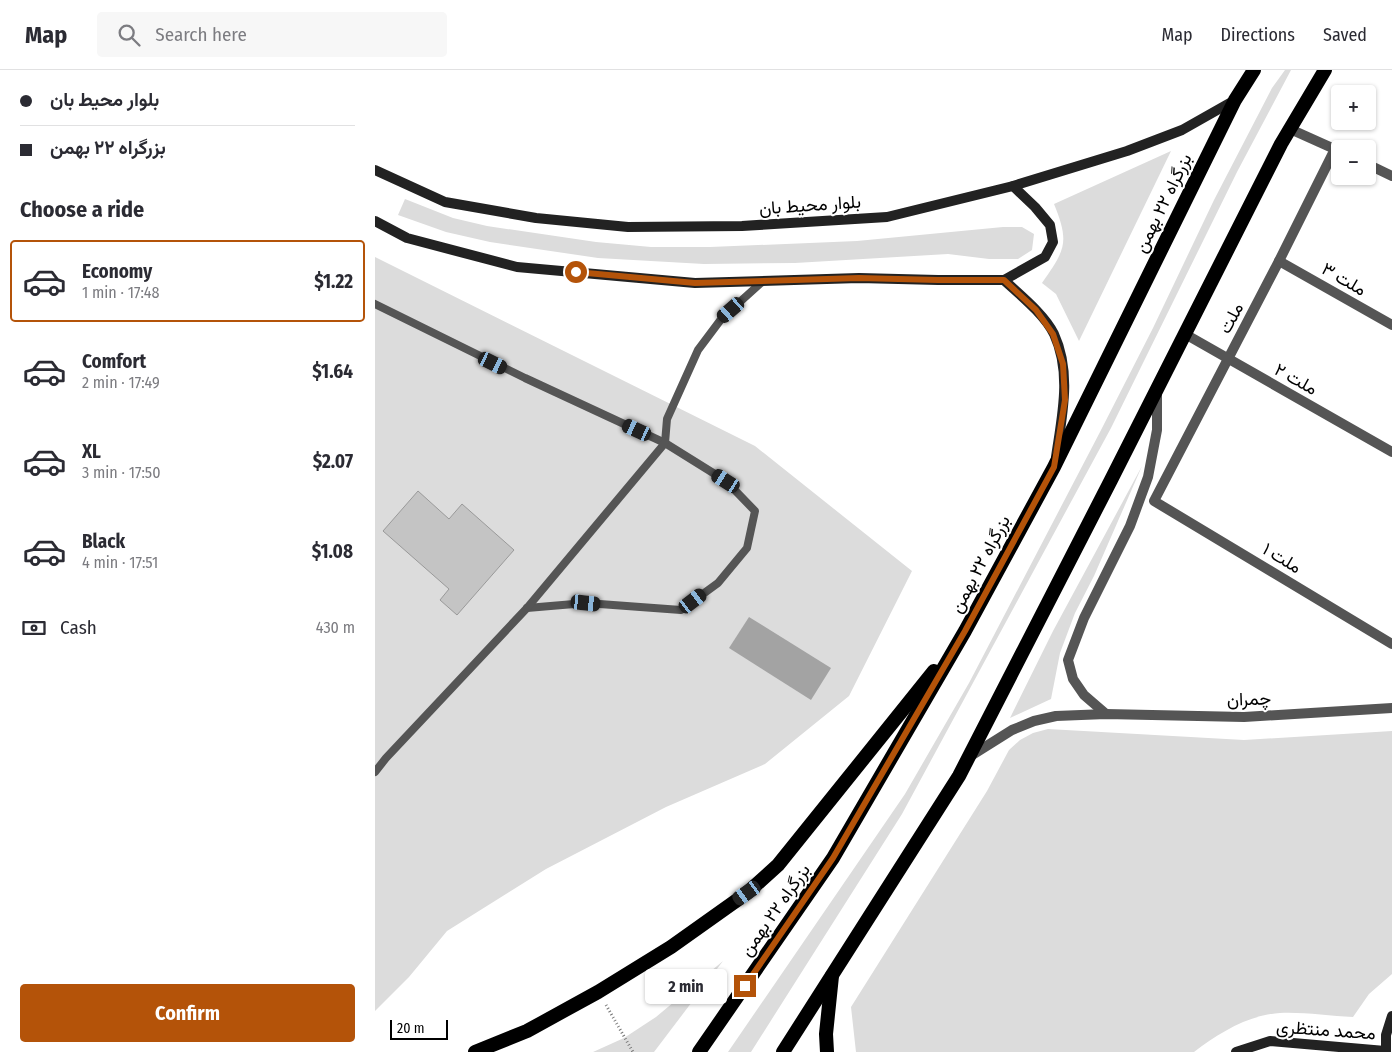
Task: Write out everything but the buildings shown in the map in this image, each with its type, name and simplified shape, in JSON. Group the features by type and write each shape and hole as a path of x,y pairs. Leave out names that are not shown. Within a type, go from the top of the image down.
{"highway":[{"name":"بزرگراه ۲۲ بهمن","path":"700,1051 833,858 965,631 1054,467 1235,100 1254,70"},
{"path":"783,1052 959,776 1290,129 1325,70"},
{"path":"475,1052 527,1031 598,992 671,947 747,893 778,865 965,631"},
{"path":"827,1052 826,1034 832,973"}],"main road":[{"name":"بلوار محیط بان","path":"375,170 445,202 536,218 628,227 742,226 887,217 1013,186 1127,151 1182,130 1235,100"},
{"path":"375,221 407,238 517,267 695,283 859,278 1004,280 1045,257 1053,242 1050,225 1035,207 1013,186"},
{"path":"1004,280 1036,310 1053,334 1063,364 1065,400 1054,467"},
{"name":"محمد منتظری","path":"1236,1052 1270,1041 1386,1051 1386,1035 1392,1016"}],"street":[{"path":"1290,129 1331,147"},
{"name":"ملت","path":"1154,501 1331,161"},
{"path":"1376,168 1392,176"},
{"name":"ملت ۳","path":"1279,260 1392,325"},
{"name":"ملت ۲","path":"1185,334 1392,452"},
{"path":"1106,714 1084,695 1073,679 1068,660 1084,618 1130,526 1148,477 1157,430 1157,389"},
{"name":"ملت ۱","path":"1154,501 1392,644"},
{"name":"چمران","path":"968,757 1012,730 1034,721 1056,716 1106,714 1244,717 1392,708"}],"lane":[{"path":"375,772 385,758 527,608 665,443 667,419 698,350 722,318 762,282"},
{"path":"375,304 525,378 665,443 726,481 755,511 747,548 719,583 681,610 586,603 527,608"}],"path":[{"path":"598,992 633,1052"}],"shaded area":[{"path":"1285,70 1291,70 1237,172 1111,428 902,814 751,1052 728,1052 905,794 969,683 1153,328 1214,200 1272,88"},
{"path":"1171,151 1079,341 1056,294 1042,283 1056,262 1063,246 1062,228 1054,204"},
{"path":"405,199 453,218 487,226 596,242 651,247 710,247 857,241 1003,227 1022,227 1034,234 1032,250 1018,259 989,259 948,254 795,263 704,264 598,258 490,242 446,232 398,215"},
{"path":"375,257 755,446 912,571 849,696 765,764 666,807 546,869 447,931 409,977 375,1011"},
{"path":"1142,466 1094,576 1075,613 1060,653 1051,699 1010,718 1053,631"},
{"path":"749,617 831,668 811,700 729,648"},
{"path":"1048,729 1244,740 1392,731 1392,974 1369,994 1353,1017 1298,1013 1268,1014 1234,1026 1194,1052 856,1052 851,1007 987,791 1009,750 1020,740 1033,733"},
{"path":"723,961 654,1052 593,1052 624,1038 656,1017"}],"route":[{"path":"576,272 695,283 859,278 1004,280 1036,310 1053,334 1063,364 1065,400 1054,467 965,631 833,858 745,986"}]}
